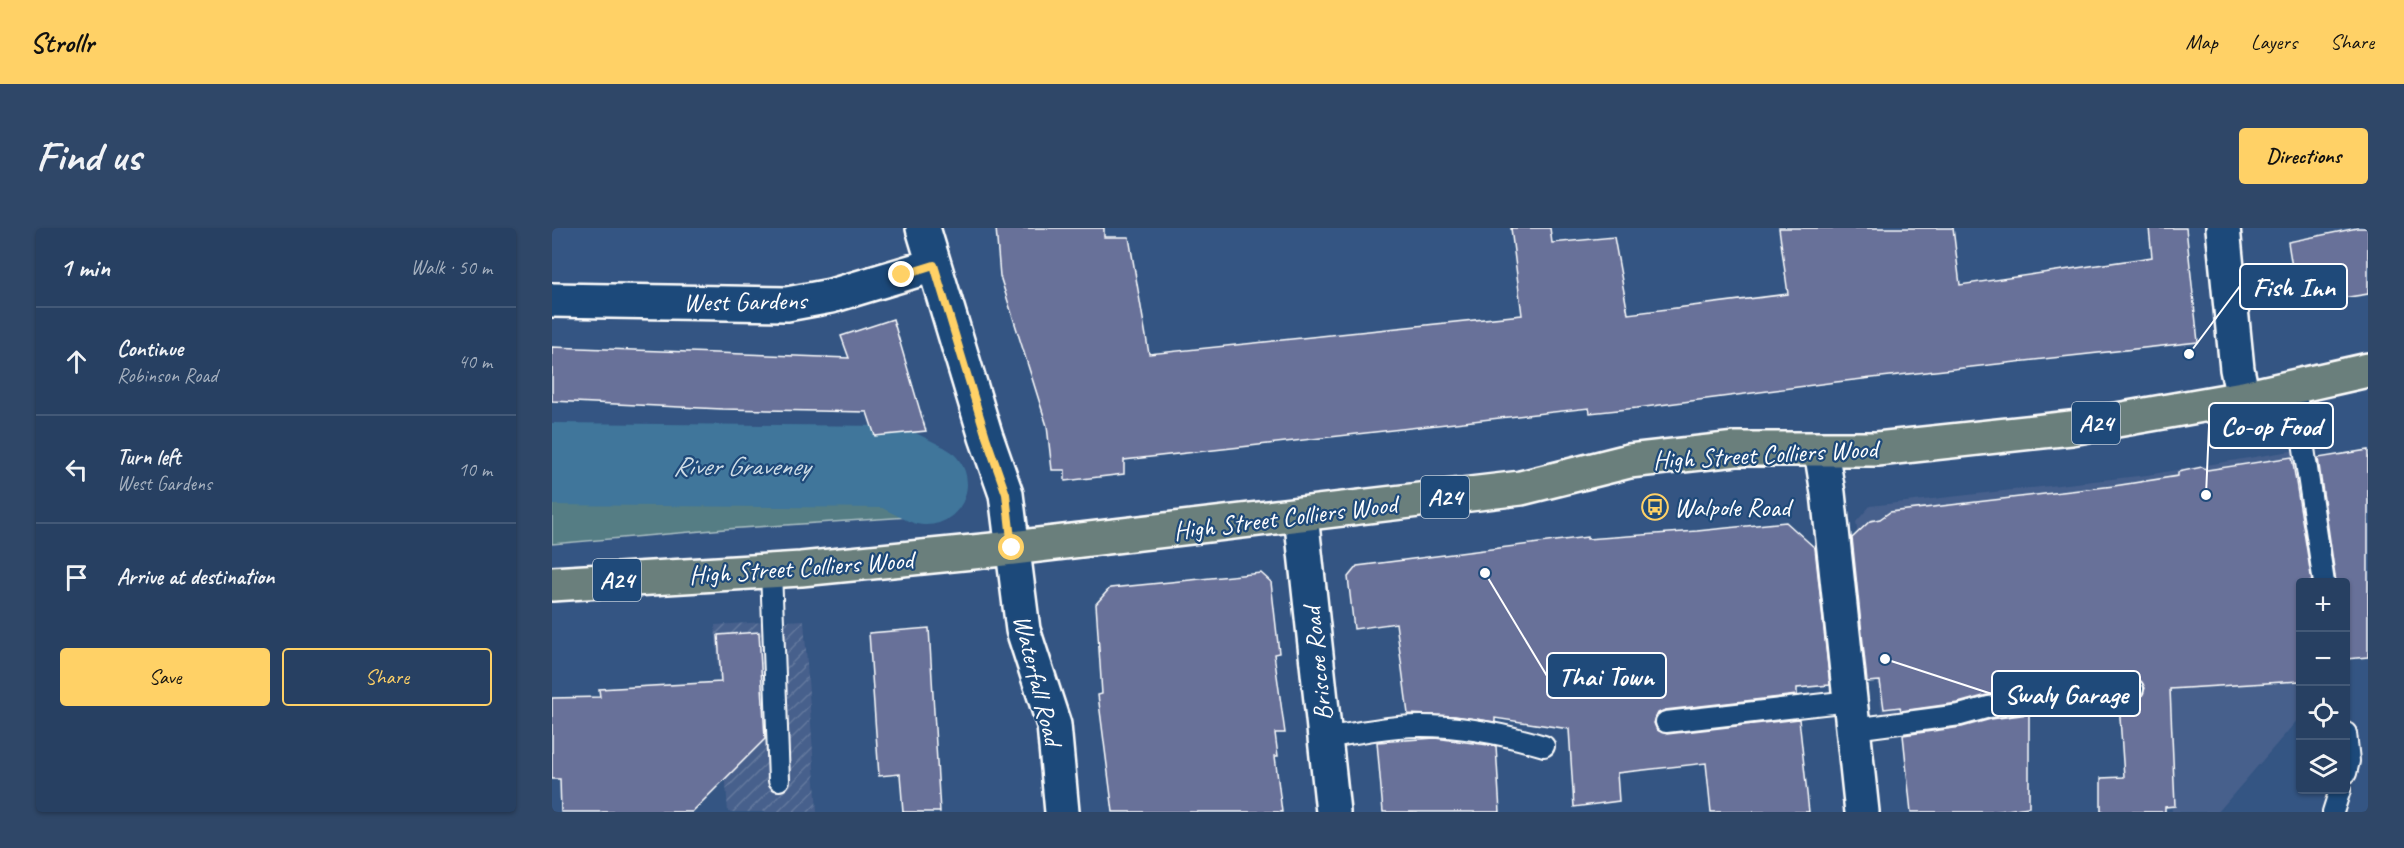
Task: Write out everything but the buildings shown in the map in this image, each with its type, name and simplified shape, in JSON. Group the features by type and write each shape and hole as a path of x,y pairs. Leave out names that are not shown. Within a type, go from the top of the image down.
{"highway":[{"name":"High Street Colliers Wood","path":"552,584 771,571 1012,548 1521,488 1629,461 1736,449 1877,449 2071,428 2295,388 2368,370"}],"street":[{"name":"Waterfall Road","path":"923,228 986,437 1006,494 1023,630 1054,725 1062,812"},
{"path":"2223,228 2237,369 2243,398"},
{"name":"West Gardens","path":"552,300 788,304 831,296 934,265"},
{"path":"1821,450 1828,493 1862,812"},
{"name":"Briscoe Road","path":"1300,515 1333,812"}],"lane":[{"path":"2295,388 2323,578"},
{"path":"771,571 779,780"},
{"path":"1666,722 1852,715 1960,715 1989,707 2133,689"},
{"path":"1326,738 1399,727 1454,727 1508,735 1544,746"},
{"path":"2332,812 2338,794"}],"shaded area":[{"path":"2297,450 2313,578 2296,578 2296,722 2218,812 2172,812 2168,702 1884,730 1856,522 1870,506 2147,475"},
{"path":"804,620 817,812 728,812 715,625"}],"green space":[{"path":"552,445 910,458 907,475 903,482 942,504 924,516 725,529 552,544"}],"waterway":[{"name":"River Graveney","path":"552,464 892,467 926,484"}],"place":[{"name":"Fish Inn","path":"2189,354"},
{"name":"Co-op Food","path":"2206,495"},
{"name":"Walpole Road","path":"1655,507"},
{"name":"Thai Town","path":"1485,573"},
{"name":"Swaly Garage","path":"1885,659"}],"route":[{"path":"902,275 934,265 986,437 1006,494 1012,548"}]}
